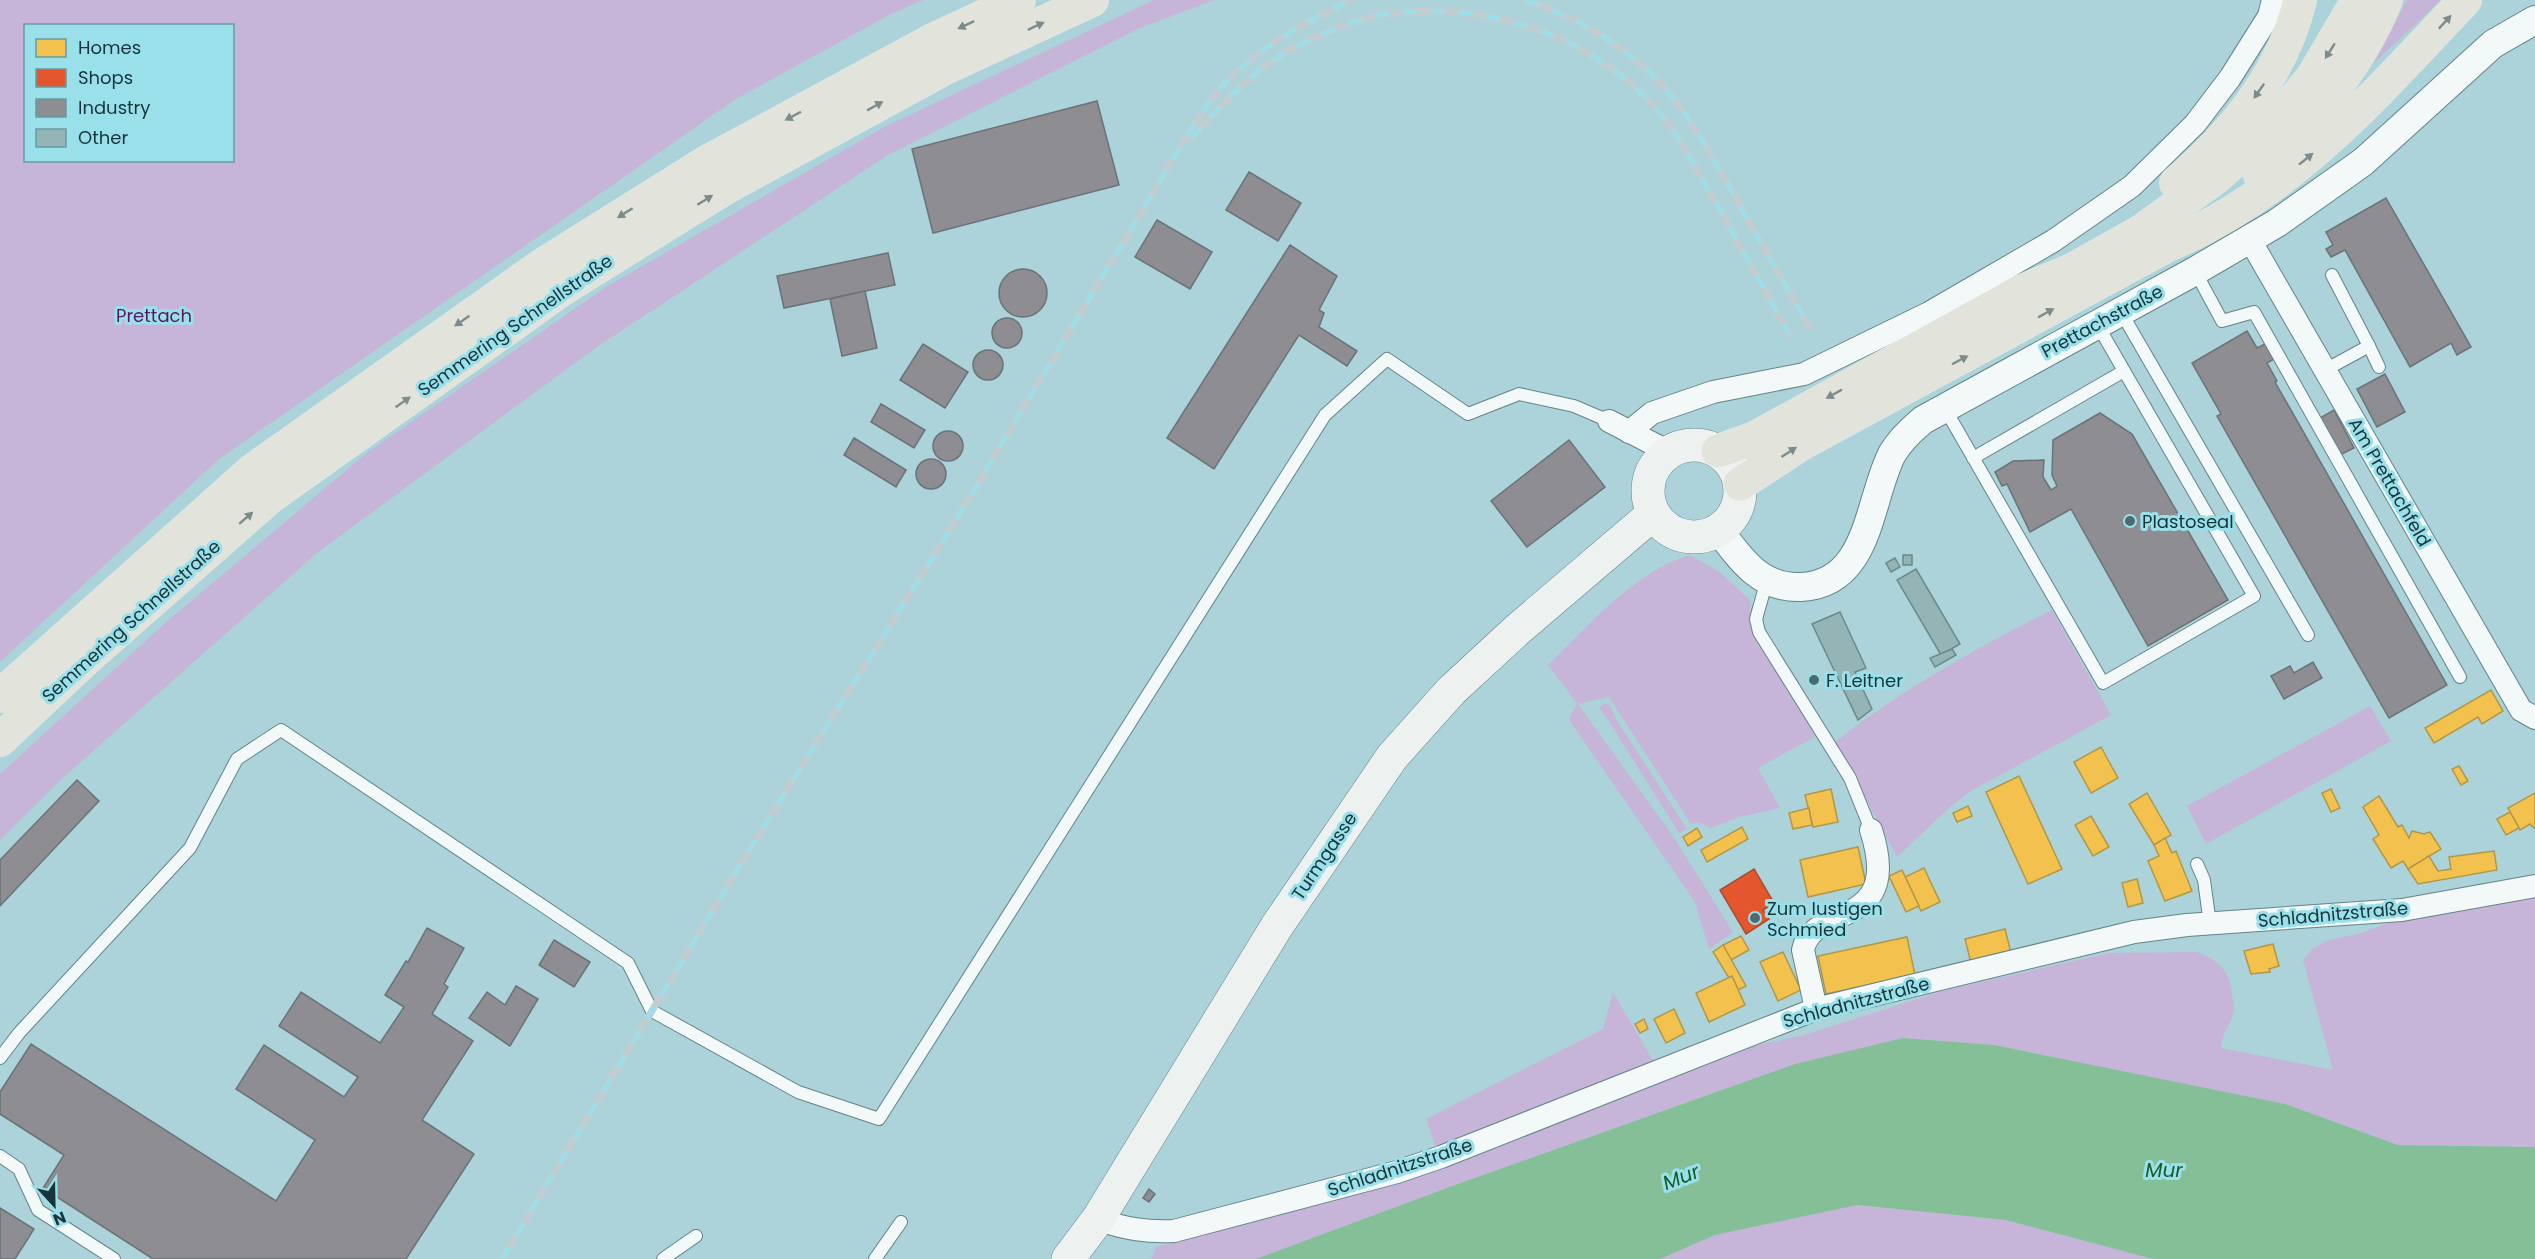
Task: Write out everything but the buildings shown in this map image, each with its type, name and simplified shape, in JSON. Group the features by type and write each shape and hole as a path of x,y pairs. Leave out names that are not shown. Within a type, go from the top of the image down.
{"highway":[{"name":"Semmering Schnellstraße","path":"0,696 253,470 541,266 707,162 933,40 1019,0"},
{"name":"Semmering Schnellstraße","path":"0,740 87,658 270,497 564,288 725,188 767,165 945,68 1092,0"},
{"path":"1718,452 1755,438 2020,292 2158,199 2202,160 2241,117 2273,70 2293,29 2300,0"},
{"path":"2020,292 2072,270 2140,232 2214,179 2266,133 2312,78 2358,0"},
{"path":"2168,245 2258,175 2303,130 2346,73 2386,0"},
{"path":"1740,484 1801,444 2168,245 2209,228 2253,199 2333,137 2465,0"}],"main road":[{"path":"1686,446 1703,446 1718,452 1732,466 1740,484 1739,501 1731,519 1719,530 1701,537 1681,536 1664,527 1653,514 1648,498 1648,481 1655,465 1669,452 1686,446"},
{"name":"Turmgasse","path":"1068,1259 1098,1219 1277,926 1392,757 1451,691 1517,630 1653,514"}],"street":[{"path":"1629,432 1652,413 1713,392 1804,374 1929,313 2053,241 2132,186 2195,124 2230,78 2269,16 2273,0"},
{"name":"Prettachstraße","path":"1719,530 1744,563 1767,580 1780,586 1808,587 1832,579 1844,569 1866,534 1889,463 1899,443 1923,420 2195,271 2305,205 2363,162 2411,120 2466,66 2493,44 2535,20"},
{"name":"Am Prettachfeld","path":"2250,240 2521,710 2535,718"},
{"path":"1610,421 1669,452"},
{"path":"1816,1009 1803,950 1804,943 1818,928 1861,906 1872,892 1879,867 1871,830"},
{"name":"Schladnitzstraße","path":"1098,1219 1124,1229 1174,1231 1397,1172 1441,1157 1816,1009 2148,929 2402,910 2535,886"}],"lane":[{"path":"2195,271 2222,321 2254,312 2460,677"},
{"path":"2332,275 2379,367"},
{"path":"1944,407 2103,683 2254,596 2124,370 2109,317"},
{"path":"2109,317 2308,635"},
{"path":"2325,370 2369,345"},
{"path":"0,1058 19,1033 190,848 237,759 281,730 628,963 652,1011 798,1092 879,1119 1325,415 1387,359 1468,414 1520,394 1574,406 1610,421"},
{"path":"1973,458 2124,370"},
{"path":"1767,580 1756,619 1759,632 1850,778 1871,830"},
{"path":"2197,864 2204,880 2210,924"},
{"path":"0,1156 19,1169 38,1210 114,1259"},
{"path":"875,1259 901,1222"},
{"path":"663,1259 696,1236"}],"green space":[{"name":"Prettach","path":"0,0 923,0 889,15 736,99 219,459 0,662"},
{"path":"1154,0 1214,0 1140,28 888,155 594,349 317,553 65,776 0,840 0,774 164,624 368,452 606,287 886,126"},
{"path":"2407,0 2441,0 2374,63"},
{"path":"1690,555 1721,573 1750,600 1753,633 1818,735 1758,768 1780,808 1739,817 1711,828 1698,822 1691,824 1609,697 1578,704 1673,836 1733,932 1709,949 1695,902 1569,720 1577,703 1548,665 1613,601 1632,586 1670,562"},
{"path":"2052,610 2111,715 1971,791 1949,808 1897,857 1835,742 1886,705 1940,671"},
{"path":"1604,703 1611,706 1614,716 1687,829 1679,833 1599,708"},
{"path":"2370,706 2391,741 2206,844 2187,806"},
{"path":"2535,896 2535,1147 2398,1145 2285,1104 1994,1045 1903,1038 1795,1064 1455,1185 1256,1259 1151,1259 1156,1247 1210,1232 1749,1047 1804,1035 1942,991 2110,953 2197,952 2205,955 2222,968 2231,987 2234,1012 2223,1037 2221,1048 2333,1070 2303,960 2312,949 2329,940 2362,933 2401,918"},
{"path":"1613,992 1655,1064 1437,1150 1426,1119 1603,1029"},
{"path":"1856,1205 2006,1220 2153,1259 1660,1259 1715,1235"}],"water":[{"name":"Mur","path":"1903,1038 1994,1045 2285,1104 2398,1145 2535,1147 2535,1259 2153,1259 2006,1220 1857,1205 1715,1235 1660,1259 1256,1259 1455,1185 1795,1064"}],"railway":[{"path":"502,1259 748,852 953,525 1196,121 1226,82 1258,54 1304,25 1352,0"},
{"path":"1525,0 1563,15 1600,34 1634,59 1664,87 1691,122 1809,326"},
{"path":"1192,138 1234,93 1269,64 1306,42 1360,20 1387,14 1426,11 1465,13 1504,20 1541,31 1577,47 1610,68 1641,93 1667,122 1693,161 1789,334"}],"place":[{"name":"Plastoseal","path":"2130,521"},
{"name":"F. Leitner","path":"1814,680"},
{"name":"Zum lustigen Schmied","path":"1755,918"}]}
